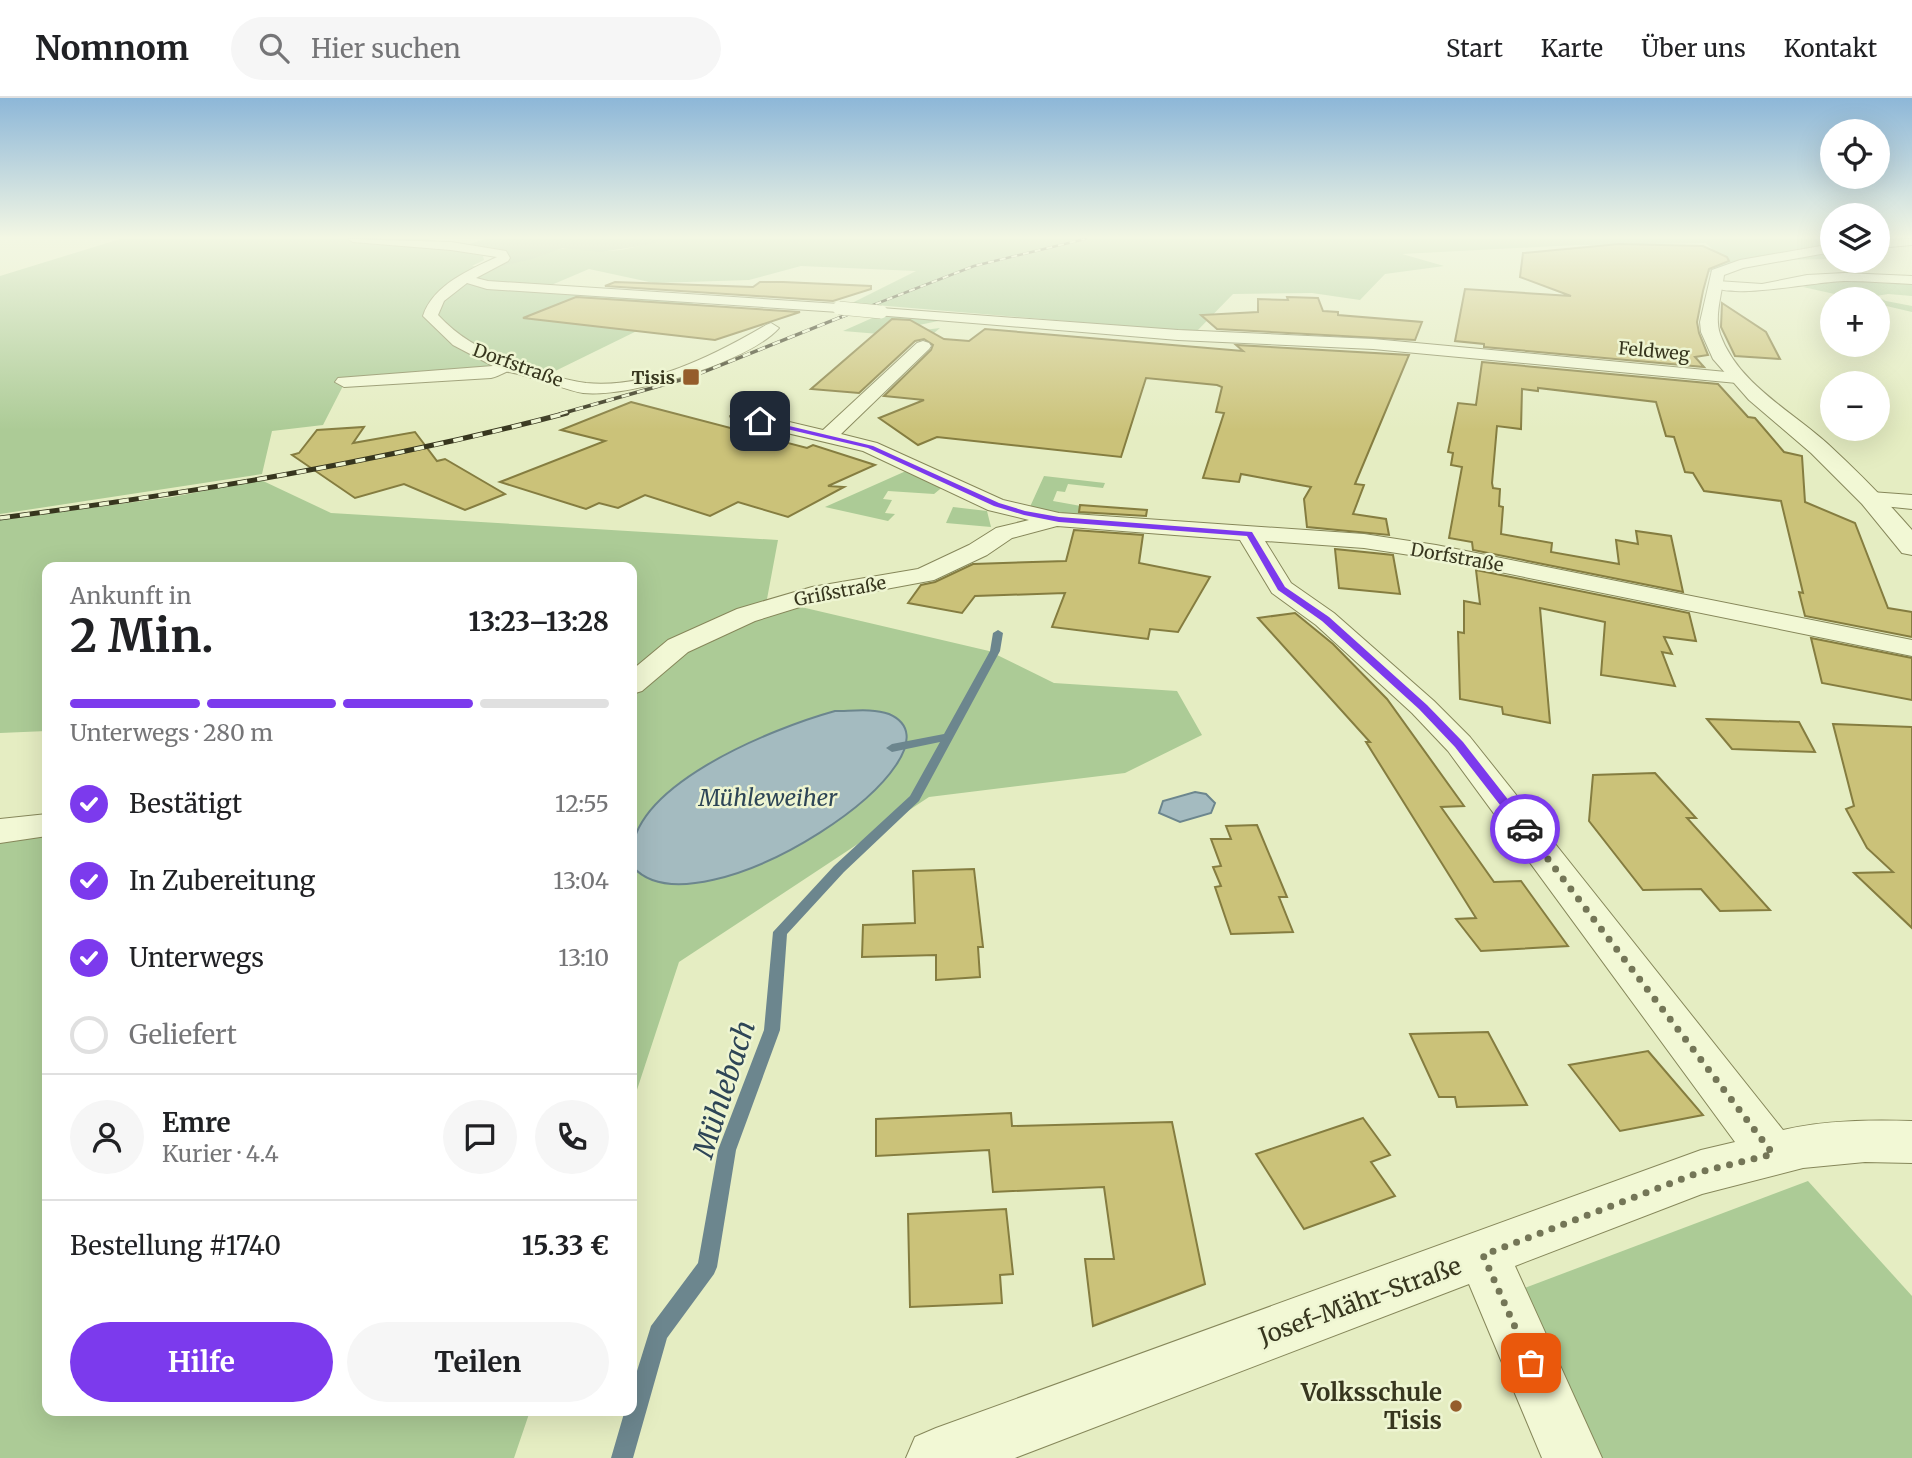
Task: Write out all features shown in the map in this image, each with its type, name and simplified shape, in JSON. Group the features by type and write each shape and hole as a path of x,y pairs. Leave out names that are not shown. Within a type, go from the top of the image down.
{"street":[{"name":"Dorfstraße","path":"437,302 430,316 458,343 556,382 586,388 607,388 693,368 730,353 771,328"},
{"name":"Feldweg","path":"764,302 1178,335 1362,343 1737,378"},
{"path":"1713,302 1710,332 1722,359 1737,378 1819,448 1871,499 1912,547"},
{"path":"828,436 923,346"},
{"path":"344,382 491,373 508,365"},
{"name":"Dorfstraße","path":"739,416 870,447 996,505 1059,520 1364,541 1436,552 1912,648"},
{"path":"1871,499 1912,502"},
{"path":"996,505 1004,533"},
{"name":"Grißstraße","path":"637,681 678,646 746,615 812,595 925,575 978,550 1004,533 1059,520"},
{"path":"1250,534 1281,588 1334,627 1423,707 1459,744 1773,1154"},
{"path":"0,831 42,826"},
{"name":"Josef-Mähr-Straße","path":"936,1458 1700,1172 1803,1147 1865,1141 1912,1142"},
{"path":"1483,1255 1572,1458"}],"green space":[{"path":"0,302 695,302 545,376 510,365 345,382 323,425 272,431 262,474 0,514"},
{"path":"1225,302 1196,332 852,303"},
{"path":"1890,302 1912,306 1912,312 1890,307"},
{"path":"879,315 943,320 919,325 908,319 886,323 916,331 940,328 928,338 843,331"},
{"path":"906,471 945,485 934,494 888,491 883,499 892,500 885,513 895,514 888,521 825,507"},
{"path":"1044,476 1105,483 1103,488 1068,484 1065,492 1057,491 1053,501 1092,508 1089,516 1029,509"},
{"path":"261,480 331,513 778,540 767,599 989,651 1054,683 1177,691 1202,735 1125,773 929,797 679,962 637,1090 637,678 645,671 637,670 637,562 42,562 42,731 0,733 0,520 172,497"},
{"path":"953,507 987,511 991,527 946,523"},
{"path":"42,828 42,1416 528,1416 514,1458 0,1458 0,832"},
{"path":"1808,1181 1912,1296 1912,1458 1593,1458 1522,1289"}],"water":[{"name":"Mühleweiher","path":"835,711 883,712 889,714 907,735 896,765 865,799 820,833 767,861 714,880 667,883 637,869 637,835 650,812 675,787 706,765 741,747"},
{"path":"1195,792 1206,794 1215,803 1211,813 1180,822 1159,813 1163,801"}],"building":[{"path":"562,302 658,302 800,312 715,340 523,318"},
{"path":"1258,302 1320,302 1323,311 1338,312 1338,315 1422,322 1415,340 1217,329 1201,315 1258,312"},
{"path":"1462,302 1701,302 1697,322 1708,355 1695,357 1704,367 1484,347 1484,344 1455,341"},
{"path":"1722,303 1766,332 1780,359 1735,356 1721,327"},
{"path":"892,319 910,320 944,339 969,341 985,329 1243,351 1236,345 1409,355 1355,484 1364,485 1353,514 1386,519 1389,535 1307,527 1304,499 1311,487 1241,474 1239,482 1203,478 1224,413 1216,412 1222,387 1217,385 1146,378 1121,457 937,437 918,445 879,418 924,400 884,396 931,350 933,345 924,339 915,341 859,393 811,389"},
{"path":"1482,362 1718,384 1748,417 1755,418 1784,452 1802,456 1805,502 1855,523 1888,608 1912,612 1912,637 1805,616 1799,592 1803,593 1781,501 1704,491 1693,473 1685,472 1674,437 1666,436 1656,402 1538,388 1538,391 1522,389 1521,429 1497,426 1492,483 1493,488 1500,489 1499,506 1503,507 1501,534 1552,543 1551,552 1619,564 1616,540 1638,544 1636,531 1671,536 1683,592 1473,550 1472,542 1449,538 1462,467 1451,465 1453,453 1448,452 1458,403 1476,405"},
{"path":"631,402 807,448 813,445 875,465 828,486 844,487 788,517 738,502 710,516 645,495 618,508 599,503 586,509 500,482 605,441 561,430"},
{"path":"364,427 353,443 415,432 437,461 445,459 505,494 465,510 404,484 355,498 292,455 299,453 317,430"},
{"path":"1080,505 1147,510 1146,516 1079,512"},
{"path":"1074,530 1143,535 1139,563 1210,577 1178,632 1150,629 1148,639 1052,627 1065,593 975,596 962,613 908,603 921,585 935,582 973,564 1066,561"},
{"path":"1335,549 1393,555 1400,594 1339,588"},
{"path":"1476,570 1689,613 1696,641 1664,637 1672,654 1662,652 1675,686 1601,675 1605,622 1540,608 1550,723 1503,714 1502,707 1460,699 1458,632 1464,633 1464,601 1480,604"},
{"path":"1295,613 1333,644 1387,699 1464,806 1441,807 1494,882 1521,881 1568,946 1481,951 1456,919 1476,918 1366,742 1370,742 1258,618"},
{"path":"1811,638 1912,658 1912,700 1822,683"},
{"path":"1707,719 1799,722 1815,752 1732,749"},
{"path":"1833,724 1912,727 1912,928 1854,873 1893,872 1867,848 1846,809 1854,806"},
{"path":"1655,773 1696,818 1687,818 1770,910 1720,911 1701,889 1643,890 1589,821 1593,775"},
{"path":"1257,825 1287,897 1279,897 1293,932 1231,934 1215,887 1221,886 1213,867 1221,866 1211,839 1231,839 1226,826"},
{"path":"974,869 983,947 978,947 980,977 936,980 936,955 862,957 863,925 915,923 913,871"},
{"path":"1488,1032 1527,1105 1457,1107 1455,1097 1439,1097 1410,1034"},
{"path":"1648,1051 1703,1115 1620,1131 1569,1065"},
{"path":"1011,1113 1012,1126 1172,1122 1205,1284 1093,1326 1085,1259 1114,1259 1104,1187 993,1192 989,1150 876,1156 876,1119"},
{"path":"1363,1118 1390,1155 1371,1162 1395,1196 1304,1229 1256,1154"},
{"path":"1006,1209 1013,1274 1000,1275 1002,1303 910,1307 908,1214"}],"waterway":[{"name":"Mühlebach","path":"949,736 995,651 998,633"},
{"name":"Mühlebach","path":"637,1406 658,1333 707,1267 727,1150 772,1030 780,932 839,869 915,798 949,736"},
{"name":"Mühlebach","path":"892,748 949,736"},
{"name":"Mühlebach","path":"622,1458 634,1416"}],"railway":[{"path":"842,317 880,302"},
{"path":"560,414 691,377 846,315"},
{"path":"0,518 143,498 356,461 567,413"}],"way so far":[{"path":"1525,829 1773,1154 1700,1172 1483,1255 1531,1363"}],"place":[{"name":"Tisis","path":"691,377"},
{"name":"Volksschule Tisis","path":"1456,1406"}],"route":[{"path":"760,421 870,447 996,505 1024,513 1059,520 1250,534 1281,588 1325,619 1423,707 1459,744 1525,829"}]}
